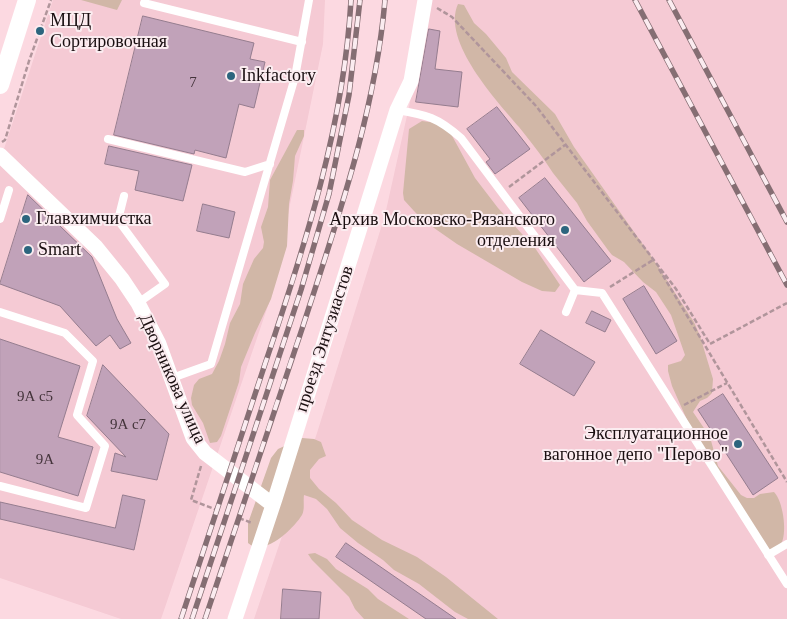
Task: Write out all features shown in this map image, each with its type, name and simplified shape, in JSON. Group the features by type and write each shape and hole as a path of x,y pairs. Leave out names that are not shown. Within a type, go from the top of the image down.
{"street":[{"path":"0,85 27,0"},
{"name":"проезд Энтузиастов","path":"234,619 273,505 397,110 412,81 425,2"},
{"name":"Дворникова улица","path":"0,154 96,247 122,279 138,303 159,344 194,438 205,453 273,505"}],"lane":[{"path":"172,378 211,364 295,77 309,0"},
{"path":"144,3 302,42"},
{"path":"397,110 422,114 444,123 461,138 575,290 602,293 787,584"},
{"path":"108,139 245,172 270,164"},
{"path":"0,219 10,190"},
{"path":"124,196 118,220 164,284 138,303"},
{"path":"566,312 575,290"},
{"path":"0,312 65,333 93,362 77,415 105,446 86,508 0,486"},
{"path":"768,555 787,544"}],"path":[{"path":"0,144 6,140 29,61 51,0"},
{"path":"425,2 452,17 536,106 676,289 710,344 787,303"},
{"path":"502,193 565,144"},
{"path":"602,293 653,259"},
{"path":"653,259 787,482"},
{"path":"676,409 727,383"},
{"path":"205,453 191,500 216,510"}],"shaded area":[{"path":"53,0 325,0 323,44 271,297 161,619 121,619 0,578 0,161"},
{"path":"81,0 122,0 117,10"},
{"path":"427,0 787,0 787,619 254,619 317,433 385,215 414,84"},
{"path":"458,4 464,5 474,23 506,58 512,72 555,114 574,147 651,256 694,322 713,379 712,393 700,401 693,412 710,437 718,466 741,495 747,498 754,498 760,494 774,492 777,496 782,509 784,531 782,542 774,551 766,551 707,465 672,386 668,365 681,361 685,355 671,315 656,292 643,282 624,262 612,255 587,221 577,203 474,70 457,35 455,19"},
{"path":"422,121 437,123 450,132 475,178 498,208 535,248 560,285 555,292 542,291 522,282 457,244 424,221 404,200 409,129"},
{"path":"297,130 304,130 304,136 295,156 289,204 287,246 271,299 241,367 239,382 221,436 217,442 210,443 203,423 192,405 191,398 194,385 199,379 212,374 219,361 230,323 240,304 243,284 254,259 263,248 264,242 261,227 268,207 270,180"},
{"path":"302,438 321,442 326,456 319,459 310,470 310,478 352,520 382,540 417,557 446,577 498,619 468,619 455,612 419,584 394,570 358,543 340,528 327,509 316,499 304,495 302,515 286,534 262,547 255,547 248,543 248,523 271,458 278,449"},
{"path":"315,553 327,559 336,569 368,589 378,599 409,619 364,619 355,609 349,597 308,554"}],"building":[{"path":"143,16 254,43 250,59 265,62 254,108 239,104 226,158 195,150 194,154 114,135"},
{"path":"429,29 440,31 435,69 462,72 458,107 416,102"},
{"path":"497,107 530,149 495,174 486,162 490,159 467,129"},
{"path":"109,146 192,165 183,201 135,190 139,171 105,164"},
{"name":"Архив Московско-Рязанского отделения","path":"545,178 611,261 584,282 519,198"},
{"path":"28,195 92,257 117,319 131,343 120,349 110,335 96,346 60,306 0,284"},
{"path":"203,204 235,212 229,238 197,231"},
{"path":"644,286 677,341 656,354 623,299"},
{"path":"592,311 611,320 605,332 586,323"},
{"path":"541,330 595,362 574,396 520,364"},
{"path":"0,339 80,366 58,437 93,447 78,496 0,472"},
{"path":"103,365 169,434 157,480 111,471 115,453 126,457 87,416"},
{"name":"Эксплуатационное вагонное депо \"Перово\"","path":"723,394 778,478 753,495 698,410"},
{"path":"123,495 145,500 134,550 0,519 0,502 115,528"},
{"path":"346,543 456,619 426,619 336,557"},
{"path":"283,589 321,592 319,619 281,619"}],"railway":[{"path":"181,619 308,230 331,139 340,93 347,47 351,0"},
{"path":"192,619 301,290 329,194 349,95 360,0"},
{"path":"205,619 302,329 353,167 373,84 385,0"},
{"path":"635,0 787,285"},
{"path":"669,0 787,222"}],"place":[{"name":"МЦД Сортировочная","path":"40,31"},
{"name":"Inkfactory","path":"231,76"},
{"name":"Главхимчистка","path":"26,219"},
{"name":"Архив Московско-Рязанского отделения","path":"565,230"},
{"name":"Smart","path":"28,250"},
{"name":"Эксплуатационное вагонное депо \"Перово\"","path":"738,444"}]}
